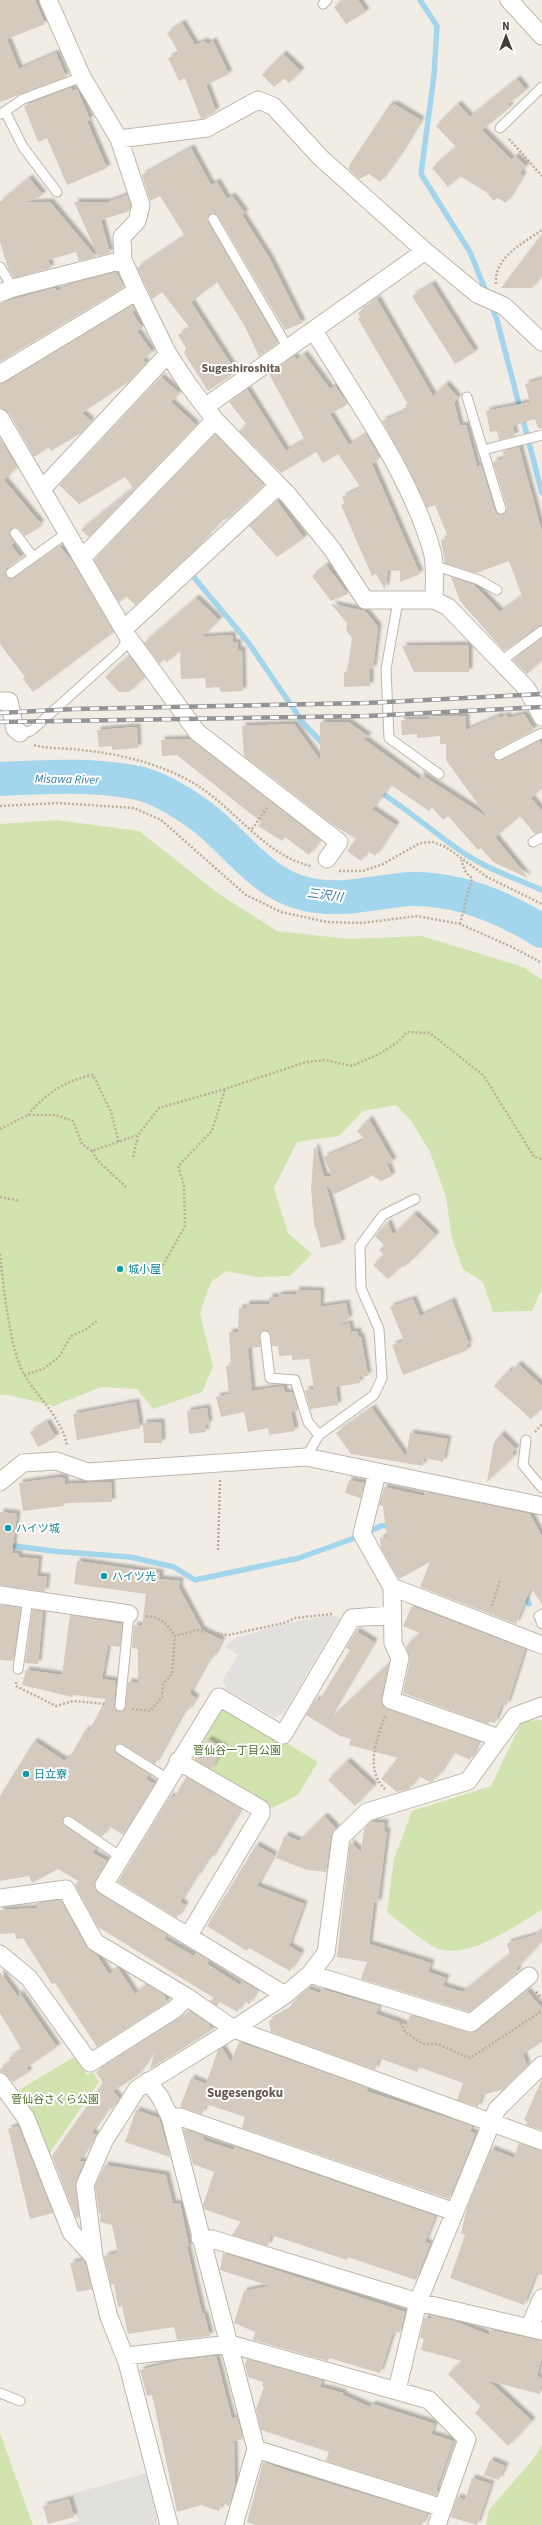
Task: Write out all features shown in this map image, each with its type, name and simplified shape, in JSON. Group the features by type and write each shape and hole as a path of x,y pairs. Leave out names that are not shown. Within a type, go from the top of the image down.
{"street":[{"path":"48,0 82,77 119,139 141,205 136,221 122,237 123,260 136,291 168,354 210,414 289,496 332,549 365,600 434,600 448,607 527,689 542,717"},
{"path":"509,0 542,36"},
{"path":"119,139 207,128 258,100 273,106 320,158 425,251 477,294 500,304 542,342"},
{"path":"82,557 210,414 288,348 425,251"},
{"path":"6,291 123,260"},
{"path":"0,374 136,291"},
{"path":"314,331 377,434 412,498 433,553 434,600"},
{"path":"42,489 168,354"},
{"path":"0,418 126,633 197,732 339,842 325,866"},
{"path":"126,633 278,486"},
{"path":"0,701 9,701 15,729 25,738"},
{"path":"0,1482 23,1463 56,1461 88,1472 306,1457 376,1473 542,1506"},
{"path":"376,1473 362,1534 392,1587 391,1615 393,1644 400,1658 391,1700 499,1738"},
{"path":"392,1587 542,1644"},
{"path":"0,1595 129,1614"},
{"path":"285,1994 104,1885 178,1761 219,1697 283,1735 352,1618 391,1615"},
{"path":"171,2525 126,2356 109,2317 94,2257 85,2185 104,2141 137,2090 148,2081 234,2029 285,1994 310,1974 326,1953 341,1837 367,1812 468,1781 515,1716 542,1706"},
{"path":"178,1761 261,1809 261,1814 189,1935"},
{"path":"0,1898 66,1889 95,1942 187,1997 234,2029 542,2141"},
{"path":"0,1954 29,1978 90,2063 175,2009 187,1997"},
{"path":"310,1974 471,2023 528,1976"},
{"path":"396,2390 418,2302 491,2122 497,2109 542,2065"},
{"path":"148,2081 160,2097 170,2117 200,2238 230,2344 256,2449 234,2525"},
{"path":"0,2082 26,2118 71,2232 94,2257"},
{"path":"170,2117 180,2117 455,2212"},
{"path":"200,2238 212,2239 418,2302 536,2329 542,2298"},
{"path":"126,2356 230,2344 429,2400 467,2439 437,2525"},
{"path":"256,2449 443,2508"}],"lane":[{"path":"57,192 23,147 2,113 23,99 82,77"},
{"path":"500,128 542,87"},
{"path":"213,219 288,348"},
{"path":"0,267 6,291"},
{"path":"467,397 501,509"},
{"path":"483,450 542,435"},
{"path":"15,533 33,557"},
{"path":"11,573 67,533"},
{"path":"433,565 479,580 497,590"},
{"path":"398,601 386,669 389,738 439,774"},
{"path":"501,661 542,631"},
{"path":"25,738 122,649 126,633"},
{"path":"499,756 542,733"},
{"path":"533,842 542,837"},
{"path":"306,1457 320,1435 374,1395 382,1378 379,1329 361,1288 360,1246 384,1215 415,1199"},
{"path":"265,1336 270,1378 295,1380 308,1422 320,1435"},
{"path":"526,1440 523,1465 542,1488"},
{"path":"18,1668 28,1599"},
{"path":"120,1706 129,1614"},
{"path":"542,1614 539,1616 542,1624"},
{"path":"120,1749 168,1779"},
{"path":"68,1821 121,1857"},
{"path":"0,2393 20,2401"}],"path":[{"path":"500,128 542,176"},
{"path":"500,304 496,290 495,272 507,254 542,230"},
{"path":"25,738 114,754 146,762 190,781 223,804 280,854 325,866 363,871 383,864 420,843 433,842 446,847 461,860 487,877 542,904"},
{"path":"252,828 277,794"},
{"path":"0,806 58,802 134,808 161,820 246,895 281,912 327,922 362,923 417,916 460,924 512,947 542,964"},
{"path":"460,924 472,878 466,873 461,860"},
{"path":"133,1157 138,1135 158,1108 225,1089 306,1062 325,1060 352,1066 381,1053 398,1042 407,1032 430,1033 484,1076 534,1157 542,1159"},
{"path":"0,1129 28,1115 41,1099 75,1079 93,1075 111,1112 119,1143"},
{"path":"161,1269 185,1226 184,1185 178,1166 212,1131 225,1089"},
{"path":"28,1115 56,1115 72,1121 82,1144 92,1151 98,1161 127,1188"},
{"path":"92,1151 119,1143 138,1135"},
{"path":"0,1197 20,1201"},
{"path":"0,1254 4,1295 24,1375 48,1405 68,1444 65,1464"},
{"path":"24,1375 43,1369 59,1357 70,1336 85,1330 97,1321"},
{"path":"218,1550 220,1463"},
{"path":"485,1622 500,1580"},
{"path":"18,1668 16,1686 56,1706 72,1701 87,1701 150,1710 162,1697 163,1684 172,1674 175,1636 167,1624 155,1616 129,1614"},
{"path":"175,1636 197,1630 228,1635 319,1614 338,1614 352,1618"},
{"path":"391,1700 378,1736 372,1767 377,1781 400,1803"}],"green space":[{"path":"56,820 139,831 219,894 277,931 349,939 422,936 523,967 542,980 542,1289 532,1311 493,1312 483,1282 463,1269 452,1239 446,1197 430,1152 410,1119 396,1105 363,1111 339,1136 297,1142 274,1188 288,1233 312,1254 290,1276 258,1277 226,1271 211,1282 200,1313 213,1367 202,1392 153,1409 137,1389 101,1387 54,1406 9,1395 0,1395 0,824"},
{"name":"菅仙谷一丁目公園","path":"230,1709 318,1762 298,1795 272,1808 195,1761 193,1750 219,1710"},
{"path":"542,1720 542,1910 506,1932 479,1945 452,1951 434,1947 387,1912 394,1859 412,1811 491,1786 522,1721"},
{"name":"菅仙谷さくら公園","path":"74,2057 87,2075 93,2072 99,2082 49,2154 38,2124 19,2090"},
{"path":"0,2433 33,2525 0,2525"},
{"path":"542,2445 542,2525 486,2525 489,2510 534,2458"}],"shaded area":[{"path":"328,1616 341,1617 283,1714 274,1717 226,1689 223,1679 238,1655 225,1647 235,1638 287,1623"},
{"path":"147,2473 158,2525 62,2525 78,2521 71,2494"}],"building":[{"path":"0,0 35,0 45,24 7,39 19,69 56,53 66,77 0,102"},
{"path":"344,0 358,0 366,12 346,24 334,7"},
{"path":"182,23 195,45 205,41 207,44 213,41 229,74 206,85 216,111 201,119 185,78 179,81 168,58 179,53 167,33"},
{"path":"283,54 301,71 289,83 284,78 274,87 262,75"},
{"path":"517,79 526,90 508,104 510,107 482,130 512,160 515,156 526,166 520,173 523,175 506,203 497,198 494,201 486,192 460,176 448,187 432,168 456,147 436,126 458,104 470,117"},
{"path":"71,88 72,91 77,89 90,120 87,121 107,168 67,185 47,138 38,142 24,106"},
{"path":"390,104 392,106 394,104 421,120 399,156 380,182 369,174 359,179 349,169 349,166"},
{"path":"191,148 211,185 217,182 227,199 232,196 245,213 242,215 270,259 302,323 285,330 218,216 213,213 210,214 208,222 278,343 259,356 244,325 217,282 191,302 236,372 208,391 184,353 186,348 178,335 190,328 162,292 152,299 137,268 185,236 160,196 150,201 142,175"},
{"path":"29,178 43,195 24,203 50,202 96,257 79,261 76,252 48,260 51,268 14,278 8,268 0,242 0,202"},
{"path":"127,195 131,205 129,211 101,220 110,253 98,256 74,202 108,202"},
{"path":"542,234 542,274 532,288 501,288"},
{"path":"116,272 124,287 0,362 0,303 55,288 56,291 78,282"},
{"path":"432,284 475,352 455,364 412,296"},
{"path":"377,299 433,396 446,384 458,398 454,402 460,426 466,425 477,467 481,465 495,511 499,515 505,513 507,508 493,462 504,458 503,451 519,447 542,532 542,625 504,651 460,601 451,577 474,585 500,612 522,596 509,561 476,573 445,563 441,540 448,537 435,505 427,508 405,462 382,421 404,412 402,409 409,406 358,319 360,317 358,313"},
{"path":"133,305 135,310 132,312 142,328 137,331 152,352 143,360 146,363 128,382 82,413 91,421 81,433 51,451 49,447 34,457 9,413 0,408 0,384"},
{"path":"304,354 330,389 335,386 348,404 330,414 349,445 366,434 380,458 372,464 420,574 400,582 400,571 388,570 385,590 376,574 372,576 341,505 345,504 342,497 361,488 338,454 323,463 316,452 281,473 239,431 247,425 229,402 247,389 286,451 305,440 269,374 294,356 297,360"},
{"path":"161,377 179,393 171,402 196,425 89,537 81,530 133,488 125,477 79,504 59,485"},
{"path":"542,379 542,428 538,428 535,419 513,426 515,436 499,440 497,431 490,432 486,411 530,402 525,384"},
{"path":"215,434 264,485 226,520 224,518 198,547 135,605 126,596 119,603 94,560"},
{"path":"0,438 17,467 4,480 41,524 37,526 39,528 25,536 17,527 10,530 10,536 15,542 11,545 21,558 7,568 6,576 14,578 60,547 72,561 114,632 33,692 23,679 25,677 0,644"},
{"path":"277,501 304,538 277,557 249,526"},
{"path":"326,565 348,594 331,601 312,576"},
{"path":"196,598 219,620 202,637 232,635 233,643 238,642 238,650 242,650 243,691 221,692 219,687 206,688 205,678 181,679 180,651 167,662 164,659 160,664 144,643"},
{"path":"331,604 365,611 378,627 373,669 370,669 370,686 344,687 344,672 347,672 352,638 346,630 347,623"},
{"path":"542,638 542,660 527,674 513,660"},
{"path":"469,645 469,672 414,672 402,646"},
{"path":"129,656 145,677 129,692 119,692 105,677"},
{"path":"524,714 534,730 496,750 493,755 496,760 501,760 539,741 542,746 542,788 531,798 542,811 542,831 535,834 520,816 495,837 528,878 493,862 481,848 478,850 448,816 443,820 432,807 429,811 391,785 372,809 396,825 375,856 368,851 361,861 347,851 356,839 332,824 244,756 242,726 294,724 320,760 320,722 348,722 369,737 365,738 365,740 421,781 420,774 487,817 446,760 446,744 440,744 440,736 417,738 417,734 402,735 401,720 429,719 429,716 466,716 466,730 499,716 500,718 507,715 508,718"},
{"path":"137,727 138,748 112,750 112,746 99,747 97,730"},
{"path":"190,739 320,840 309,855 285,837 282,841 258,826 261,822 177,755 162,756 161,740"},
{"path":"369,1119 393,1161 389,1164 385,1159 392,1176 381,1181 368,1173 370,1177 335,1194 326,1185 342,1243 321,1248 314,1223 311,1189 314,1148 316,1148 324,1176 332,1177 324,1157 365,1140 357,1131"},
{"path":"414,1214 436,1235 410,1262 408,1260 406,1266 400,1267 388,1279 373,1265 384,1255 379,1250 384,1245 375,1236 388,1222 393,1235"},
{"path":"296,1290 321,1291 320,1307 346,1303 349,1318 339,1327 349,1323 351,1332 357,1331 359,1337 361,1337 368,1376 359,1377 360,1383 336,1387 338,1405 310,1409 305,1390 314,1389 309,1359 292,1360 292,1355 279,1356 278,1346 272,1346 270,1333 262,1331 259,1336 260,1347 248,1348 252,1391 283,1386 285,1393 293,1392 298,1411 291,1412 295,1431 269,1435 268,1428 248,1432 244,1412 221,1417 216,1397 229,1394 226,1366 231,1365 229,1332 238,1332 239,1308 246,1308 246,1304 269,1304 269,1297 296,1294"},
{"path":"413,1299 420,1316 452,1301 469,1344 466,1345 468,1350 403,1375 392,1345 404,1341 390,1307"},
{"path":"518,1364 542,1386 542,1407 531,1419 494,1386 509,1370 511,1372"},
{"path":"136,1402 140,1428 77,1440 73,1414"},
{"path":"207,1408 209,1424 205,1425 206,1432 189,1434 187,1411"},
{"path":"372,1408 406,1457 410,1433 448,1439 443,1462 424,1458 423,1466 351,1454 336,1433"},
{"path":"47,1422 56,1437 38,1447 30,1432"},
{"path":"161,1422 162,1443 144,1443 143,1423"},
{"path":"501,1434 516,1449 512,1453 514,1456 487,1482 494,1442"},
{"path":"60,1477 65,1479 65,1484 84,1483 85,1485 85,1483 111,1482 112,1502 64,1503 64,1506 23,1511 19,1483"},
{"path":"349,1480 364,1483 361,1498 345,1493"},
{"path":"384,1487 424,1496 425,1492 530,1514 542,1537 542,1604 531,1588 516,1624 420,1587 430,1562 399,1579 381,1548 380,1538 387,1537 383,1506 379,1505"},
{"path":"0,1512 17,1514 12,1553 19,1554 19,1557 39,1559 37,1576 47,1577 45,1592 0,1585"},
{"path":"77,1561 160,1573 160,1579 180,1581 179,1588 202,1630 222,1640 213,1658 210,1657 191,1691 190,1694 196,1698 188,1711 185,1709 155,1764 123,1744 115,1746 117,1754 149,1774 146,1779 154,1784 123,1835 109,1826 102,1837 69,1815 65,1816 62,1821 65,1826 96,1847 93,1853 107,1861 94,1884 98,1893 167,1935 164,1939 194,1956 196,1953 209,1960 207,1964 240,1985 242,1981 257,1990 249,2004 244,2001 237,2012 220,2002 217,2006 210,2001 214,1998 98,1927 75,1885 78,1881 58,1869 32,1883 29,1876 0,1881 0,1796 34,1741 65,1761 67,1758 69,1759 86,1729 89,1731 106,1699 73,1695 72,1697 22,1685 26,1670 62,1675 70,1615 122,1624 120,1647 108,1645 102,1679 116,1681 114,1705 116,1711 120,1712 125,1709 128,1682 138,1683 138,1649 132,1648 134,1625 142,1626 146,1594 74,1584"},
{"path":"0,1605 21,1608 13,1661 0,1660"},
{"path":"412,1606 525,1649 507,1705 502,1704 495,1723 490,1721 488,1724 403,1693 410,1660 406,1646 420,1633 403,1626"},
{"path":"32,1610 43,1611 38,1664 25,1663"},
{"path":"356,1631 374,1642 326,1723 389,1663 381,1698 383,1707 479,1741 470,1760 453,1752 438,1777 437,1775 433,1781 430,1782 419,1776 409,1789 397,1792 381,1779 398,1758 349,1745 351,1739 340,1736 306,1715 316,1699 319,1701 350,1650 346,1648"},
{"path":"208,1739 224,1748 211,1769 196,1760"},
{"path":"347,1761 374,1786 355,1806 328,1780"},
{"path":"186,1777 241,1809 210,1860 208,1858 180,1902 185,1905 177,1918 118,1882 170,1796 174,1798"},
{"path":"324,1816 336,1828 331,1836 326,1872 307,1870 276,1858 285,1835 299,1841"},
{"path":"371,1822 385,1823 384,1831 387,1831 378,1903 374,1903 369,1944 431,1963 428,1972 446,1978 443,1986 463,1992 510,1954 507,1943 535,1935 540,1931 542,1932 542,1941 516,1969 518,1971 469,2012 361,1979 367,1962 337,1957 350,1842 361,1852 364,1829"},
{"path":"256,1845 274,1855 257,1886 304,1904 289,1946 301,1953 290,1971 249,1948 247,1951 207,1926"},
{"path":"61,1900 86,1947 96,1954 109,1974 118,1968 135,1994 147,1984 163,1994 166,1999 166,2003 97,2047 55,1983 52,1984 23,1938 16,1939 15,1933 0,1934 0,1910 37,1908 37,1903"},
{"path":"0,1972 19,1998 19,1992 57,2047 26,2068 29,2072 13,2082 4,2073 0,2072 0,2069 11,2062 9,2058 22,2050 0,2013"},
{"path":"308,1989 320,1993 322,1989 379,2006 376,2014 407,2025 410,2015 473,2033 527,1991 542,2008 542,2042 523,2054 527,2066 502,2090 482,2095 478,2107 457,2100 463,2083 419,2067 417,2072 379,2058 375,2070 271,2032 269,2021 287,2011 295,2000"},
{"path":"191,2012 208,2023 212,2030 150,2069 155,2050 137,2076 113,2091 119,2098 112,2109 109,2107 92,2132 96,2135 79,2161 84,2161 76,2181 79,2217 76,2218 52,2156 103,2083 96,2072"},
{"path":"239,2042 368,2088 366,2091 472,2126 470,2132 475,2133 472,2143 449,2199 242,2128 245,2117 206,2104 202,2114 180,2107 191,2078 206,2084 218,2050 222,2048 231,2062"},
{"path":"542,2079 542,2130 526,2125 527,2121 524,2120"},
{"path":"136,2110 159,2118 170,2157 125,2142"},
{"path":"18,2126 53,2213 30,2219 8,2129"},
{"path":"183,2129 204,2136 203,2140 234,2150 235,2147 435,2216 425,2242 430,2244 416,2280 348,2257 347,2260 271,2235 268,2246 232,2235 241,2222 204,2209 203,2205 214,2172 193,2164"},
{"path":"519,2143 542,2151 542,2275 536,2273 524,2305 450,2278 465,2235 461,2233 467,2208 491,2149 514,2158"},
{"path":"105,2165 166,2175 173,2204 180,2203 189,2247 187,2247 203,2317 204,2313 210,2336 177,2340 174,2327 128,2334 122,2306 118,2307 114,2284 111,2285 104,2256 118,2253 112,2225 100,2222 101,2214 99,2214 95,2186"},
{"path":"223,2253 405,2312 400,2333 395,2331 392,2336 380,2373 329,2358 328,2361 253,2340 255,2332 234,2323 244,2291 270,2286 220,2270"},
{"path":"84,2260 92,2289 77,2292 70,2263"},
{"path":"431,2315 457,2322 489,2335 490,2330 542,2341 542,2357 537,2376 542,2379 540,2394 489,2381 532,2421 508,2446 475,2413 481,2407 448,2374 462,2361 421,2350 424,2339 420,2338 424,2318 431,2319"},
{"path":"216,2356 232,2419 237,2417 243,2439 234,2441 235,2484 229,2506 222,2503 219,2511 201,2505 177,2512 152,2395 147,2396 140,2370 181,2360"},
{"path":"247,2359 322,2380 320,2387 343,2393 343,2395 370,2407 372,2404 435,2424 431,2434 453,2441 436,2490 438,2491 437,2496 326,2461 329,2452 261,2430 256,2409 264,2387 262,2386 263,2382 248,2377 245,2365"},
{"path":"490,2460 505,2466 499,2480 484,2475"},
{"path":"263,2462 291,2472 427,2513 422,2525 255,2525 247,2522"},
{"path":"472,2478 491,2484 477,2525 450,2517 457,2497 465,2500"},
{"path":"69,2499 74,2517 48,2524 43,2506"}],"waterway":[{"path":"420,0 437,26 434,75 421,174 470,252 487,294"},
{"path":"491,304 497,320 542,493"},
{"path":"192,575 248,642 304,724 325,746"},
{"name":"三沢川","path":"0,779 83,777 117,779 142,784 171,796 197,813 217,829 264,873 291,889 306,894 333,897 358,896 411,889 446,892 496,907 542,931"},
{"path":"377,790 462,852 491,868 542,890"},
{"path":"0,1544 52,1551 130,1557 174,1567 195,1580 299,1558 352,1539 381,1526 392,1525"},
{"path":"524,1593 529,1604"}],"railway":[{"path":"0,713 75,709 366,703 542,694"},
{"path":"0,722 367,716 542,707"}],"place":[{"name":"城小屋","path":"120,1269"},
{"name":"ハイツ城","path":"8,1528"},
{"name":"ハイツ光","path":"104,1576"},
{"name":"日立寮","path":"26,1774"}],"district":[{"name":"Sugeshiroshita","path":"241,368"},
{"name":"Sugesengoku","path":"245,2092"}],"water label":[{"name":"Misawa River","path":"67,779"}]}
